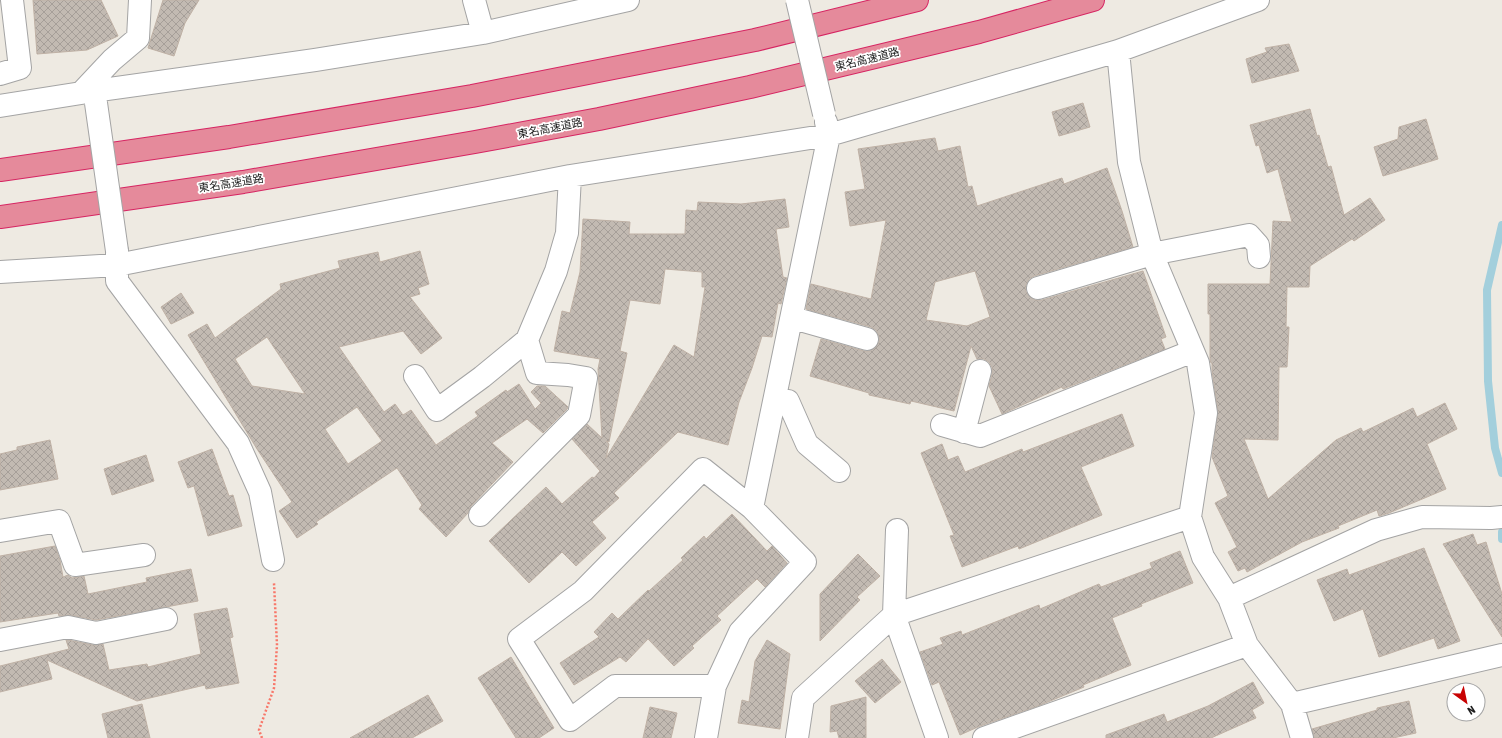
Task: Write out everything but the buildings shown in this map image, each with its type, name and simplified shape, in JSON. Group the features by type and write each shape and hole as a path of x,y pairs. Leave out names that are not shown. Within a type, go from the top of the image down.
{"highway":[{"path":"0,170 229,137 472,96 755,40 917,0"},
{"name":"東名高速道路","path":"0,217 243,182 599,119 750,87 979,32 1093,0"}],"street":[{"path":"0,74 20,68 12,0"},
{"path":"140,0 138,38 112,60 90,96 117,258 118,281 238,443 260,492 273,560"},
{"path":"474,0 483,32"},
{"path":"0,106 90,96 483,32 628,0"},
{"path":"752,508 793,318 830,135 797,0"},
{"path":"0,272 117,258 570,176 830,135 1118,51 1258,0"},
{"path":"1118,51 1129,162 1152,254 1198,364 1206,413 1190,517 1203,557 1229,598 1247,645 1292,704 1302,738"},
{"path":"415,376 437,410 482,377 527,340 556,271 567,233 570,176"},
{"path":"1038,288 1152,254 1249,235 1258,245 1259,257"},
{"path":"793,318 867,339"},
{"path":"480,515 579,415 586,378 537,373 527,340"},
{"path":"942,425 980,436 1193,351"},
{"path":"964,432 980,371"},
{"path":"775,400 788,401 807,444 839,471"},
{"path":"706,738 715,686 740,632 805,562 752,508 703,469 583,591 519,638 570,720 615,686 715,686"},
{"path":"797,738 803,698 894,615 1190,517"},
{"path":"1229,598 1376,530 1422,517 1496,518"},
{"path":"0,531 59,521 75,565 144,555"},
{"path":"897,530 894,615 937,738"},
{"path":"0,640 68,627 96,633 166,619"},
{"path":"984,738 1247,645"},
{"path":"1292,704 1502,655"}],"path":[{"path":"262,738 259,730 274,688 277,645 273,560"}],"waterway":[{"path":"1502,225 1487,290 1488,381 1495,448 1502,473"},
{"path":"1502,532 1502,539"}]}
